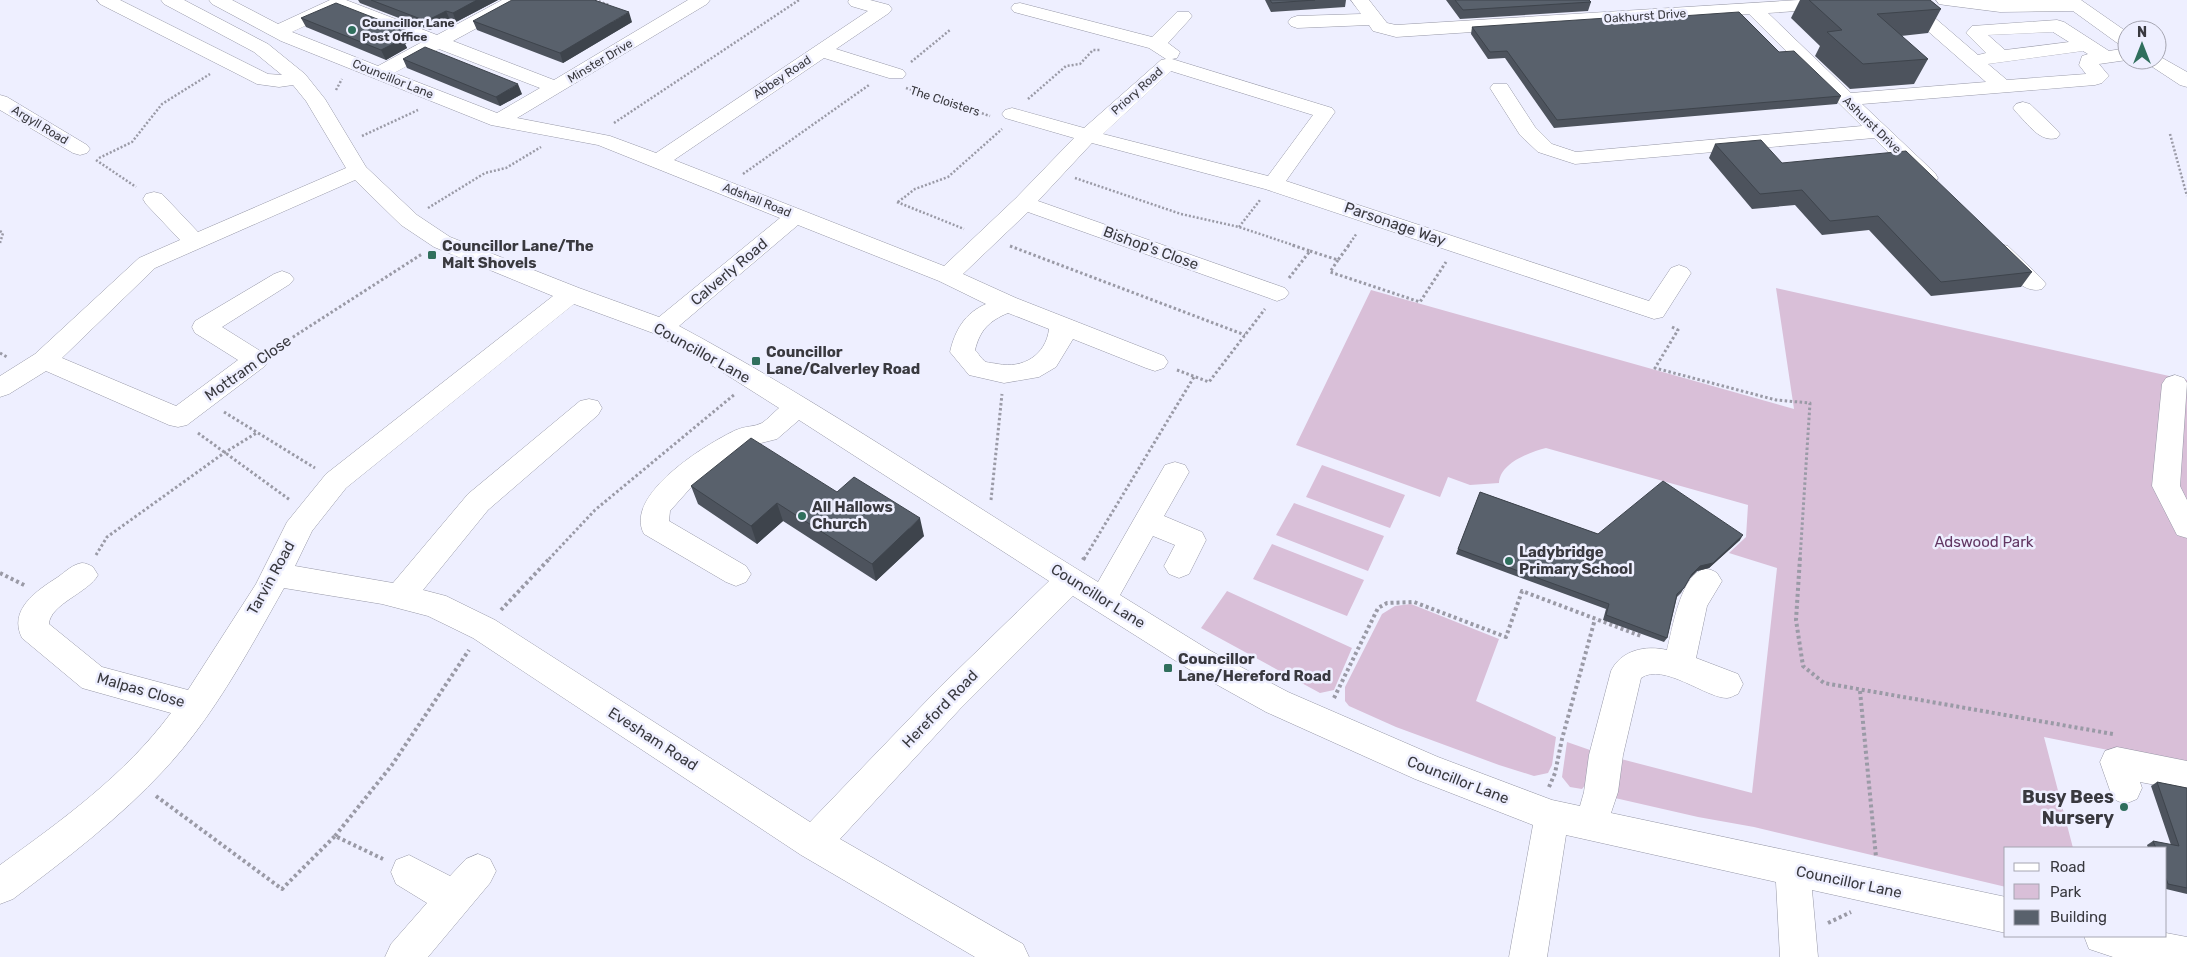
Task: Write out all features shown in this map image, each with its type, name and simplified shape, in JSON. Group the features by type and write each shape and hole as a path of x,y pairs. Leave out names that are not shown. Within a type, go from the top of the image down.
{"street":[{"path":"106,0 117,3 264,80 279,81 298,78"},
{"name":"Councillor Lane","path":"170,0 275,39 379,73 498,122"},
{"name":"Councillor Lane","path":"218,0 275,39 298,78 315,99 358,171 409,220 442,242 571,294 662,327 797,407 988,525 1198,659 1321,723 1427,768 1546,813 1590,826 2004,916"},
{"path":"379,73 515,0"},
{"name":"Minster Drive","path":"498,122 701,0"},
{"name":"Oakhurst Drive","path":"1360,0 1372,19 1380,27 1396,32 1884,0"},
{"path":"1902,0 2002,86"},
{"path":"1945,0 2000,8 2073,3 2117,34"},
{"name":"Abbey Road","path":"659,161 883,9 857,2"},
{"path":"275,39 338,3 436,43 555,88"},
{"path":"1020,8 1156,44 1170,52 1168,64"},
{"name":"Ashurst Drive","path":"1753,8 1943,194"},
{"path":"1156,44 1183,16"},
{"path":"1297,22 1372,19"},
{"path":"2001,57 1975,33 1979,30 2057,26 2104,56"},
{"path":"1972,60 2086,45"},
{"name":"The Cloisters","path":"823,51 891,78"},
{"path":"1846,99 2095,79 2099,76 2089,65 2089,60 2117,55"},
{"name":"Priory Road","path":"947,276 1024,203 1088,136 1168,64 1325,112 1274,184"},
{"path":"2167,68 2187,80"},
{"path":"1500,88 1527,131 1545,148 1575,158 1879,131"},
{"name":"Argyll Road","path":"0,101 88,154"},
{"path":"2022,108 2050,134"},
{"path":"0,126 24,115"},
{"path":"1008,117 1088,136"},
{"name":"Adshall Road","path":"498,122 603,140 947,276 1008,304 1155,362"},
{"name":"Parsonage Way","path":"1088,136 1274,184 1654,311 1679,272"},
{"path":"0,388 44,360 147,262 358,171"},
{"path":"154,199 194,242"},
{"name":"Bishop's Close","path":"1024,203 1277,293"},
{"name":"Calverly Road","path":"662,327 796,216"},
{"path":"1985,235 2034,284"},
{"path":"256,360 204,327 282,279"},
{"name":"Tarvin Road","path":"0,887 63,840 133,780 167,743 195,706 276,575 293,538 308,513 336,481 571,294"},
{"path":"1008,304 985,312 966,332 962,352 978,369 1004,374 1030,371 1047,361 1060,343 1062,326"},
{"path":"44,360 178,418"},
{"name":"Mottram Close","path":"178,418 256,360"},
{"path":"2175,384 2166,486 2187,527"},
{"path":"736,574 654,526 656,507 684,477 724,448 747,436 768,432 797,407"},
{"path":"400,596 478,502 589,408"},
{"path":"1103,599 1176,472"},
{"path":"1147,522 1192,540 1179,566"},
{"name":"Malpas Close","path":"83,574 49,598 34,614 32,629 93,678 195,706"},
{"name":"Evesham Road","path":"276,575 400,596 435,605 484,629 813,843 1010,957"},
{"name":"Hereford Road","path":"813,843 949,699 1071,579"},
{"path":"1679,666 1692,603 1707,582"},
{"path":"1590,826 1601,792 1606,755 1626,672 1632,665 1643,661 1657,661 1679,666 1728,684"},
{"path":"2125,788 2117,762 2187,776"},
{"path":"1528,957 1546,813"},
{"path":"1793,870 1799,957"},
{"path":"409,872 453,898"},
{"path":"404,957 453,898 478,872"},
{"path":"2106,937 2187,956"}],"path":[{"path":"595,0 611,6"},
{"path":"592,138 799,0"},
{"path":"724,187 866,86 891,78 950,30"},
{"path":"1108,49 1093,50 1080,64 1066,66 1008,117 1006,125 948,176 915,189 897,202 1244,335"},
{"path":"88,154 132,142 162,104 195,81 233,63"},
{"name":"The Cloisters","path":"891,78 1008,117"},
{"path":"342,146 441,99"},
{"path":"409,220 484,174 506,168 562,134"},
{"path":"2170,134 2187,196"},
{"path":"88,154 154,199"},
{"path":"1055,171 1182,214 1239,227 1338,260"},
{"path":"1239,227 1274,184"},
{"path":"1369,216 1330,272 1420,302 1457,245"},
{"path":"0,231 3,233 0,243"},
{"name":"Mottram Close","path":"256,360 442,242"},
{"path":"1155,362 1209,382 1310,250"},
{"path":"1672,327 1678,330 1655,368 1776,400 1810,403 1796,620 1803,666 1824,683 1860,691 2121,736"},
{"path":"988,525 1004,374"},
{"path":"1071,579 1194,377"},
{"path":"133,780 282,890 335,836 392,765 484,629 595,510 752,380"},
{"path":"204,399 336,481"},
{"path":"178,418 308,513"},
{"path":"83,574 107,537 224,453 258,432"},
{"path":"1321,723 1378,608 1387,603 1414,602 1506,637 1522,591 1648,639 1643,661"},
{"path":"1546,813 1562,739 1595,619"},
{"path":"1860,691 1877,864"},
{"path":"335,836 409,872"},
{"path":"1821,926 1854,910"}],"green space":[{"name":"Adswood Park","path":"1776,288 2187,380 2187,766 2044,737 2073,847 2004,847 2004,887 1754,827 1698,817 1615,798 1621,759 1752,793 1777,568 1729,553 1746,537 1748,505 1546,448 1532,452 1510,464 1501,476 1499,483 1470,485 1448,477 1440,497 1296,445 1371,290 1794,409"},
{"path":"1322,465 1405,495 1390,528 1306,497"},
{"path":"1294,503 1384,536 1368,571 1276,535"},
{"path":"1272,544 1364,580 1347,616 1253,579"},
{"path":"1227,591 1352,648 1334,690 1320,693 1201,628"},
{"path":"1411,604 1499,639 1476,701 1556,737 1552,765 1548,773 1534,776 1499,765 1396,727 1349,706 1345,701 1345,687 1382,614 1395,606"},
{"path":"1567,742 1590,750 1587,783 1582,789 1570,787 1562,777"}],"building":[{"path":"371,0 477,0 453,13 446,11 426,21"},
{"path":"512,0 594,0 629,12 560,53 473,21"},
{"path":"1270,0 1315,0 1272,3"},
{"path":"1455,0 1589,0 1591,2 1463,10"},
{"path":"1809,0 1930,0 1941,9 1877,14 1928,59 1863,64 1827,32 1842,30"},
{"path":"336,3 408,31 397,36 403,39 381,50 301,18"},
{"path":"1739,12 1779,52 1794,51 1841,96 1557,120 1507,51 1490,52 1472,27 1607,18 1610,21"},
{"path":"425,47 518,84 496,97 403,59"},
{"path":"1761,140 1782,163 1906,151 2032,272 1941,282 1878,216 1830,221 1802,190 1760,194 1715,144"},
{"name":"All Hallows Church","path":"751,438 837,492 854,477 920,518 872,564 777,503 751,526 691,486"},
{"path":"1663,481 1743,535 1713,563 1700,566 1692,574 1684,588 1677,594 1667,638 1606,615 1609,604 1458,549 1480,492 1598,534"},
{"path":"2157,782 2187,788 2187,888 2168,884 2167,847 2156,847 2153,841 2179,846"}],"place":[{"name":"Councillor Lane Post Office","path":"352,30"},
{"name":"Councillor Lane/The Malt Shovels","path":"432,255"},
{"name":"Councillor Lane/Calverley Road","path":"756,361"},
{"name":"All Hallows Church","path":"802,516"},
{"name":"Ladybridge Primary School","path":"1509,561"},
{"name":"Councillor Lane/Hereford Road","path":"1168,668"},
{"name":"Busy Bees Nursery","path":"2124,807"}]}
